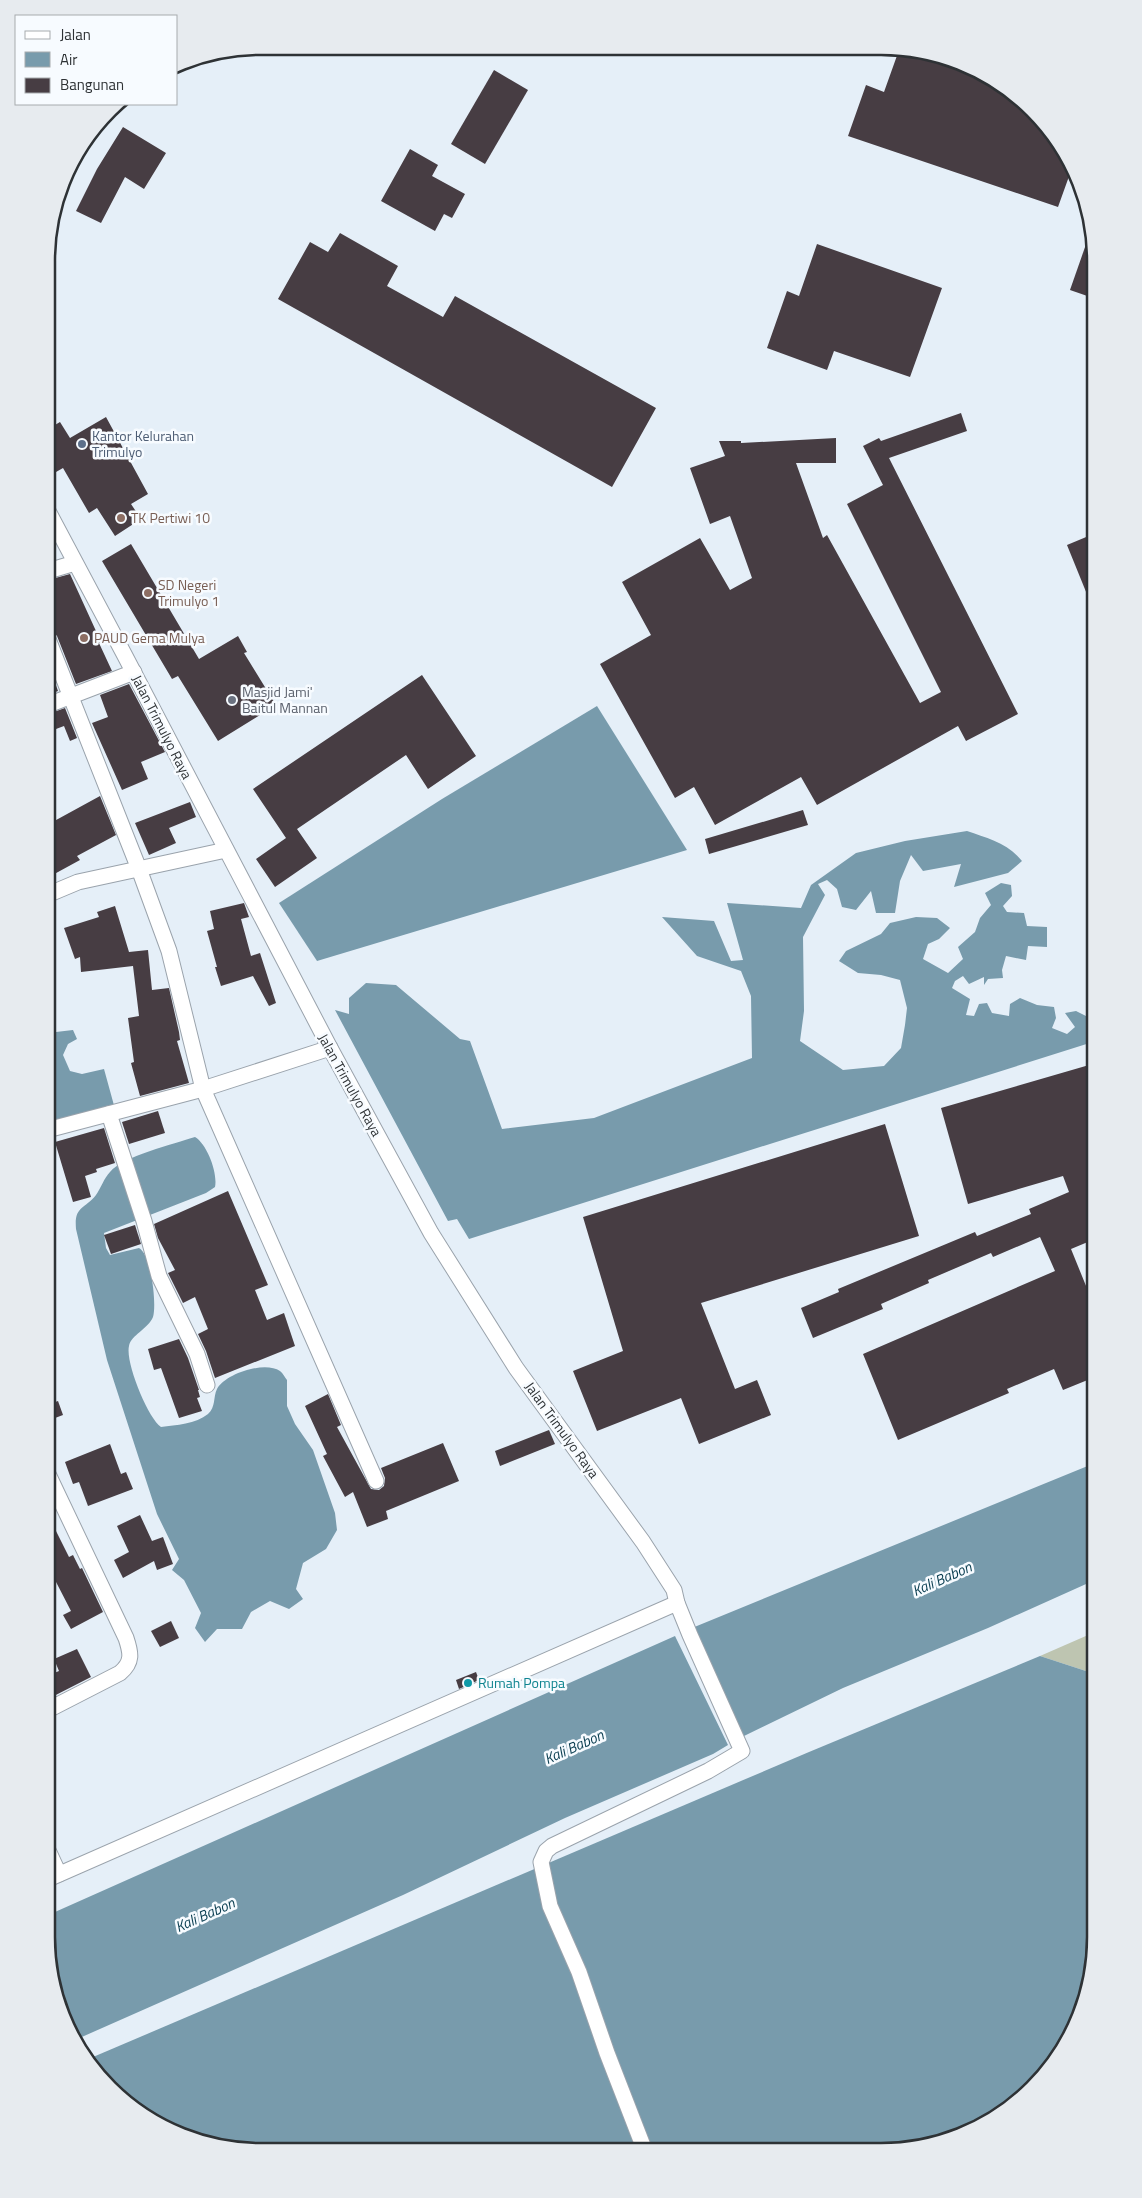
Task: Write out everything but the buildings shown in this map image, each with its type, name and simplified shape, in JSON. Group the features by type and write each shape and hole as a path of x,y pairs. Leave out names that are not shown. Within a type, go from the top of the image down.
{"street":[{"name":"Jalan Trimulyo Raya","path":"55,525 134,672 330,1048 432,1233 516,1368 643,1542 674,1590 677,1603 690,1635 742,1751 708,1772 552,1846 543,1856 541,1862 550,1906 579,1972 607,2053 642,2143"},
{"path":"55,569 75,563"},
{"path":"55,657 139,869 168,951 203,1089 376,1481"},
{"path":"55,702 134,672"},
{"path":"55,891 78,882 226,850"},
{"path":"55,1128 203,1089 330,1048"},
{"path":"109,1114 144,1221 159,1276 197,1354 207,1385"},
{"path":"55,1489 126,1638 131,1658 128,1666 120,1673 55,1706"},
{"path":"55,1876 677,1603"}],"green space":[{"path":"1087,1635 1087,1671 1040,1656"}],"water":[{"path":"597,706 687,850 317,961 279,903 442,799"},
{"path":"967,831 1004,845 1022,861 1008,873 954,887 961,864 923,871 911,855 900,881 895,913 876,913 871,891 856,910 842,907 837,889 827,880 818,884 825,895 803,937 804,1011 800,1041 843,1070 884,1066 901,1048 907,1008 900,980 881,975 858,973 839,961 846,951 881,934 890,923 916,917 937,918 950,928 939,939 928,944 923,959 948,973 963,959 958,947 975,932 980,918 991,905 985,893 1001,883 1011,885 1012,896 1003,906 1007,912 1024,913 1027,926 1047,927 1047,947 1028,946 1026,960 1006,956 1002,970 1003,978 988,979 984,985 984,977 969,984 963,976 955,981 952,988 970,999 966,1015 974,1016 979,1004 987,1003 992,1013 1009,1016 1010,1004 1020,998 1037,1005 1054,1007 1056,1018 1052,1028 1067,1034 1075,1027 1065,1013 1076,1011 1087,1016 1087,1044 469,1239 457,1219 448,1221 335,1010 349,1014 349,998 366,983 396,985 460,1039 470,1041 502,1129 594,1118 752,1058 751,996 741,971 697,956 662,917 714,921 731,961 743,960 727,903 801,908 811,885 856,853 905,841"},
{"path":"73,1030 77,1039 68,1044 63,1055 70,1071 82,1074 104,1069 115,1109 55,1122 56,1032"},
{"path":"195,1137 204,1146 211,1159 215,1174 215,1187 206,1193 104,1233 106,1248 110,1255 139,1248 147,1259 150,1269 154,1311 151,1321 130,1342 130,1364 134,1376 144,1402 161,1427 192,1422 208,1414 211,1411 217,1389 222,1383 237,1374 246,1370 265,1367 280,1371 287,1380 287,1406 295,1424 313,1450 335,1513 337,1530 326,1549 303,1563 296,1589 303,1599 289,1609 270,1601 251,1612 242,1629 217,1629 205,1642 195,1628 201,1613 184,1580 172,1570 179,1559 157,1514 107,1360 76,1229 78,1212 92,1200 108,1174 117,1166 137,1156"},
{"name":"Kali Babon","path":"1087,1466 1087,1584 988,1628 843,1688 744,1736 692,1628"},
{"name":"Kali Babon","path":"675,1636 728,1745 713,1754 565,1818 403,1895 81,2037 66,2003 59,1977 55,1950 55,1912"},
{"path":"1040,1656 1087,1671 1087,1950 1080,1990 1066,2028 1036,2073 1017,2092 972,2122 934,2136 894,2143 248,2143 208,2136 170,2122 125,2092 106,2073 94,2057 809,1752"}],"place":[{"name":"Kantor Kelurahan Trimulyo","path":"82,444"},
{"name":"TK Pertiwi 10","path":"121,518"},
{"name":"SD Negeri Trimulyo 1","path":"148,593"},
{"name":"PAUD Gema Mulya","path":"84,638"},
{"name":"Masjid Jami' Baitul Mannan","path":"232,700"},
{"name":"Rumah Pompa","path":"468,1683"}]}
